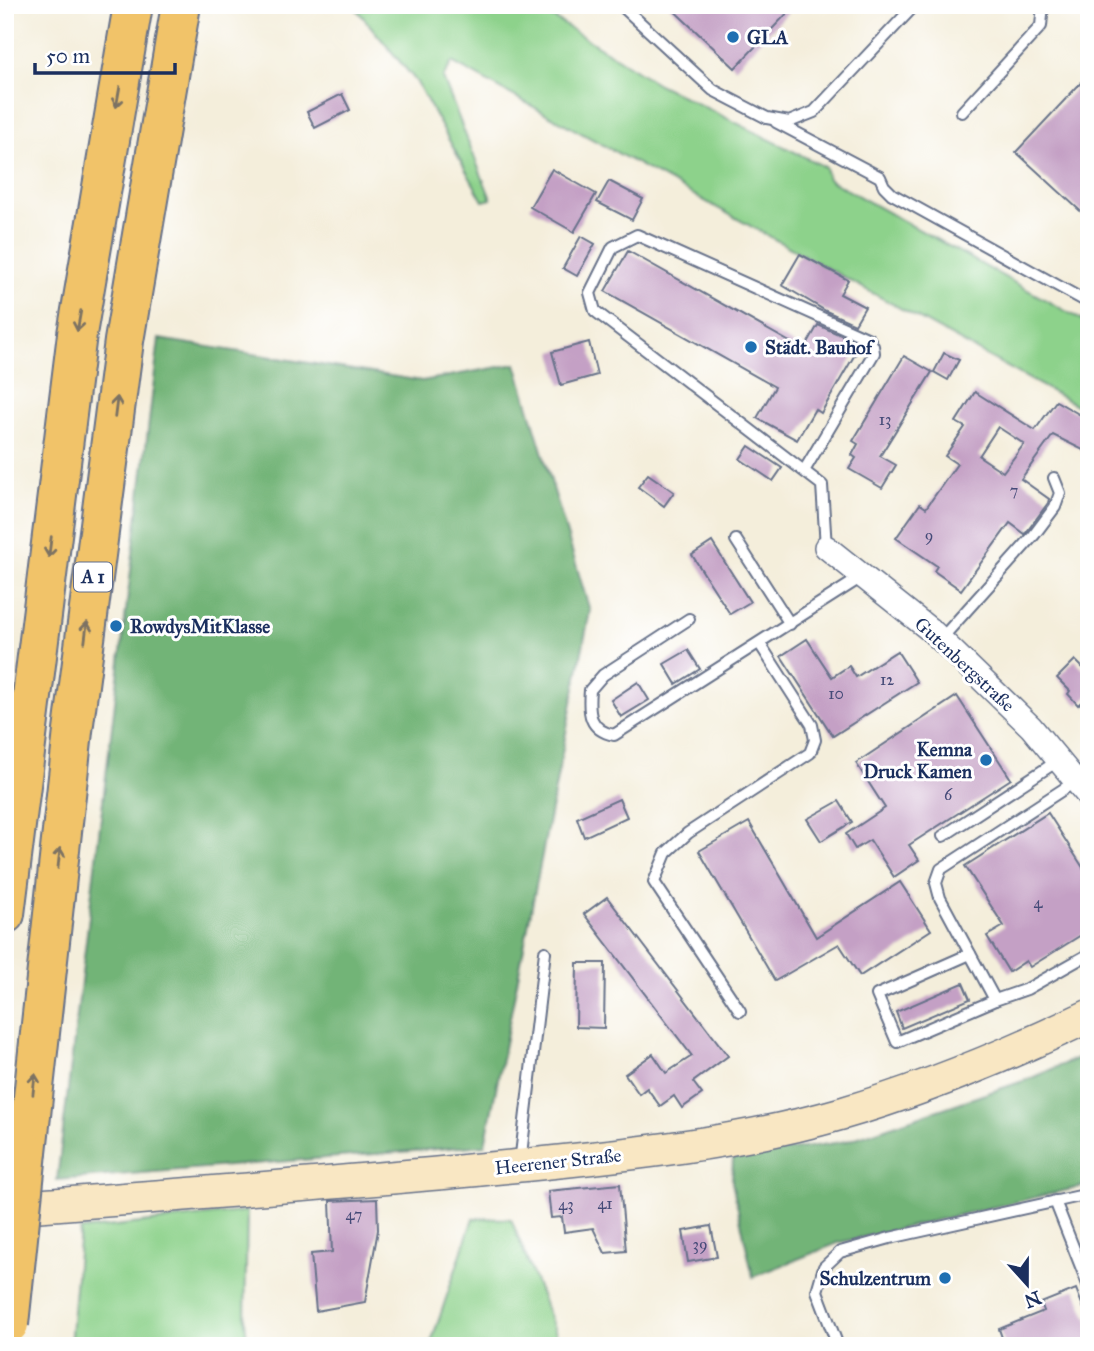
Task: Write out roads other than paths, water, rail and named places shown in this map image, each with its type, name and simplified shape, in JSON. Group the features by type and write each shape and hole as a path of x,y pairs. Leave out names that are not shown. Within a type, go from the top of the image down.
{"highway":[{"name":"A 1","path":"5,914 77,334 133,5"},
{"name":"A 1","path":"8,1335 73,730 124,341 181,5"}],"main road":[{"name":"Heerener Straße","path":"5,1208 368,1181 618,1155 715,1140 840,1114 970,1070 1089,1016"}],"street":[{"name":"Gutenbergstraße","path":"826,547 941,639 1031,727 1082,789"}],"lane":[{"path":"621,5 713,90 880,177 892,194 1089,303"},
{"path":"962,112 1041,26 1044,5"},
{"path":"767,118 789,122 814,112 912,6"},
{"path":"804,471 874,354 869,340 638,235 613,247 590,293 595,311 822,485 826,547"},
{"path":"941,639 1034,535 1055,507 1060,493 1054,478"},
{"path":"736,540 790,624"},
{"path":"689,619 603,675 590,690 589,714 595,727 614,735 863,576"},
{"path":"740,1011 654,882 666,853 688,833 810,753 815,740 812,725 760,644"},
{"path":"943,836 1059,760"},
{"path":"995,1000 940,898 936,883 941,869 1082,789"},
{"path":"520,1166 545,952"},
{"path":"970,954 877,995 897,1042 1027,989 1089,954"},
{"path":"838,1346 817,1291 824,1267 840,1252 1089,1194"},
{"path":"1055,1201 1089,1287"}],"place":[{"name":"GLA","path":"733,37"},
{"name":"Städt. Bauhof","path":"751,347"},
{"name":"RowdysMitKlasse","path":"116,626"},
{"name":"Kemna Druck Kamen","path":"986,760"},
{"name":"Schulzentrum","path":"945,1278"}]}
